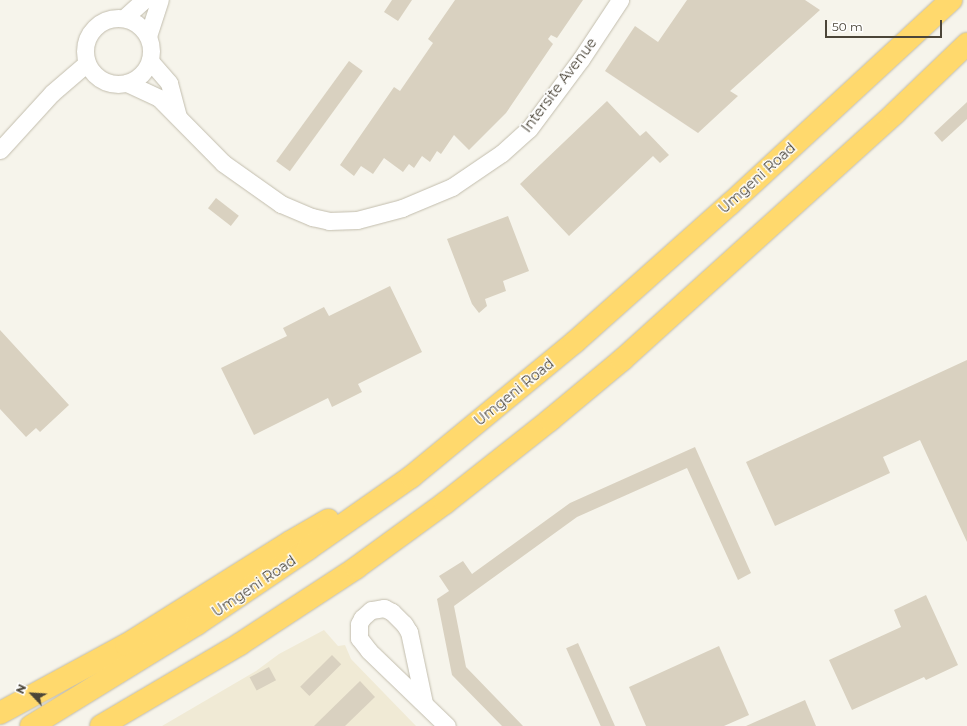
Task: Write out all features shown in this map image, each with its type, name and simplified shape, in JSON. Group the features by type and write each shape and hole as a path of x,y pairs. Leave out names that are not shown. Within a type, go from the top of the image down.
{"highway":[{"name":"Umgeni Road","path":"31,726 210,616 404,482 575,342 730,204 951,0"},
{"path":"101,726 246,640 356,568 445,503 550,420 622,360 895,113 967,44"},
{"path":"0,713 126,645 290,542 437,455"}],"street":[{"path":"124,18 144,0"},
{"path":"148,36 160,0"},
{"name":"Intersite Avenue","path":"127,83 159,98 223,163 281,204 312,217 328,221 357,220 402,208 452,187 489,163 529,129 580,59 620,0"},
{"path":"124,18 138,24 148,36 152,53 145,70 137,78 127,83 108,82 99,78 92,71 85,53 86,43 96,26 110,19 124,18"},
{"name":"Intersite Avenue","path":"150,61 169,83 178,116"},
{"path":"0,150 52,93 88,63"},
{"path":"424,703 409,632 404,624 392,612 384,608 370,610 362,618 359,624 359,638 369,651 447,726"}],"shaded area":[{"path":"324,630 338,646 345,645 351,659 416,726 162,726 256,671 279,654"}],"building":[{"path":"392,0 412,0 398,21 384,12"},
{"path":"455,0 583,0 557,38 551,35 548,39 553,44 506,113 469,150 454,135 441,154 437,151 430,162 422,156 414,168 409,164 403,172 384,158 373,174 361,166 354,176 340,165 394,87 400,91 433,43 428,39"},
{"path":"687,0 805,0 820,10 730,91 738,96 698,133 605,71 635,26 658,42"},
{"path":"349,61 363,71 290,171 276,161"},
{"path":"607,101 640,136 646,131 669,155 660,163 653,156 569,236 520,184"},
{"path":"967,102 967,119 942,142 934,133"},
{"path":"216,198 239,216 231,226 208,208"},
{"path":"508,216 529,271 503,281 506,291 485,299 487,306 479,313 472,304 447,239"},
{"path":"390,286 422,352 358,384 362,392 332,407 328,398 254,435 221,368 287,336 283,328 324,307 329,316"},
{"path":"0,330 69,405 40,432 36,428 26,437 0,409"},
{"path":"967,360 967,542 920,440 883,457 890,473 775,526 746,462"},
{"path":"695,447 751,573 738,580 687,468 577,517 454,606 466,667 523,726 502,726 452,675 437,599 449,591 439,576 463,561 472,574 570,503"},
{"path":"926,595 958,665 926,680 924,677 852,710 829,660 901,627 894,610"},
{"path":"578,643 615,726 601,726 566,648"},
{"path":"719,646 749,715 724,726 646,726 629,687"},
{"path":"332,655 341,664 309,696 300,687"},
{"path":"269,667 276,680 257,691 250,677"},
{"path":"360,681 375,697 345,726 314,726"},
{"path":"805,700 816,726 746,726"}]}
